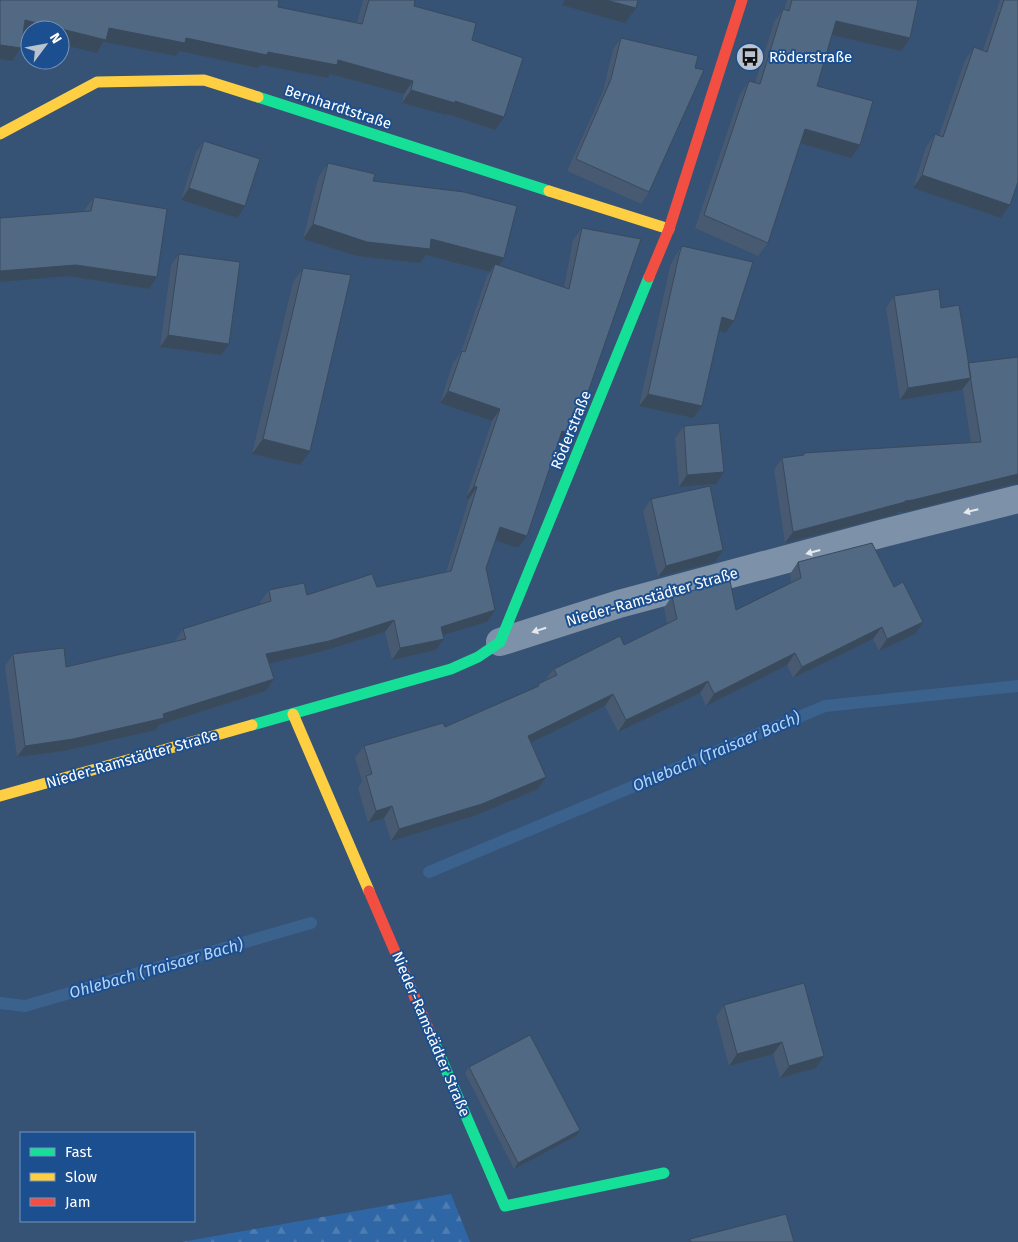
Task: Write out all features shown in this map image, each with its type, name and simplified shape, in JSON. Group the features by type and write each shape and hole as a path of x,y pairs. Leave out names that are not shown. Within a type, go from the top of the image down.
{"street":[{"name":"Röderstraße","path":"500,642 669,229 742,0"},
{"name":"Bernhardtstraße","path":"0,134 97,82 204,80 669,229"},
{"name":"Nieder-Ramstädter Straße","path":"0,796 451,670 478,657 500,642 619,604 1018,499"},
{"name":"Nieder-Ramstädter Straße","path":"292,714 505,1206 664,1173"}],"green space":[{"path":"451,1194 470,1242 182,1242"}],"building":[{"path":"0,0 279,0 278,7 362,24 369,0 415,0 414,6 476,23 472,40 523,58 504,117 455,101 455,103 411,90 413,81 338,60 337,65 268,52 267,55 186,38 185,43 109,28 106,40 70,31 70,20 20,20 20,48 0,45"},
{"path":"606,0 638,0 636,8"},
{"path":"792,0 918,0 910,38 836,21 817,86 873,101 860,145 805,129 768,243 704,215 749,81 760,84 783,9 789,11"},
{"path":"1004,0 1018,0 1018,182 1010,205 922,175 935,134 943,137 974,47 987,52"},
{"path":"621,38 698,56 695,68 704,70 649,192 576,159 611,79"},
{"path":"204,141 260,159 245,206 189,188"},
{"path":"328,163 375,174 373,181 464,192 517,206 504,258 431,239 430,249 367,242 313,224"},
{"path":"94,197 167,209 157,277 76,265 0,271 0,218 91,211"},
{"path":"582,228 641,239 586,398 572,434 562,431 527,536 500,527 486,568 495,610 441,627 444,639 400,648 394,620 329,641 266,654 274,679 163,714 164,718 73,739 25,746 13,654 64,648 66,667 186,639 183,629 271,601 269,590 304,583 307,595 372,574 377,587 451,571 477,487 474,486 500,409 448,391 462,351 465,352 495,264 569,289"},
{"path":"682,246 753,262 734,321 722,317 702,406 648,394"},
{"path":"179,254 240,262 229,344 168,335"},
{"path":"303,268 351,275 310,451 263,439"},
{"path":"939,289 941,308 959,305 971,378 908,388 894,296"},
{"path":"1018,357 1018,474 905,501 793,532 782,458 804,455 804,453 981,442 968,363"},
{"path":"719,423 724,472 687,475 684,426"},
{"path":"710,486 723,550 666,566 651,499"},
{"path":"872,543 894,587 903,582 923,622 887,639 882,627 802,667 795,653 714,694 708,681 626,720 613,694 528,736 546,777 482,804 399,829 392,806 376,811 366,776 372,774 364,746 443,723 445,727 539,686 538,684 557,675 554,669 620,636 624,645 677,619 672,596 730,581 736,610 801,578 798,562"},
{"path":"804,983 824,1056 789,1066 782,1042 737,1054 724,1005"},
{"path":"530,1035 580,1130 518,1163 469,1067"},
{"path":"786,1214 794,1242 691,1242 690,1239"}],"waterway":[{"name":"Ohlebach (Traisaer Bach)","path":"429,872 825,706 1018,686"},
{"name":"Ohlebach (Traisaer Bach)","path":"0,1003 25,1006 311,923"}],"traffic: fast":[{"path":"258,97 549,191"},
{"path":"252,725 451,669 478,657 500,642 649,277"},
{"path":"434,1042 505,1206 664,1173"}],"traffic: slow":[{"path":"0,134 97,82 204,80 258,97"},
{"path":"549,191 669,229"},
{"path":"293,714 369,891"},
{"path":"0,796 252,725"}],"traffic: jam":[{"path":"649,277 669,229 742,0"},
{"path":"369,891 434,1042"}],"place":[{"name":"Röderstraße","path":"750,57"}]}
